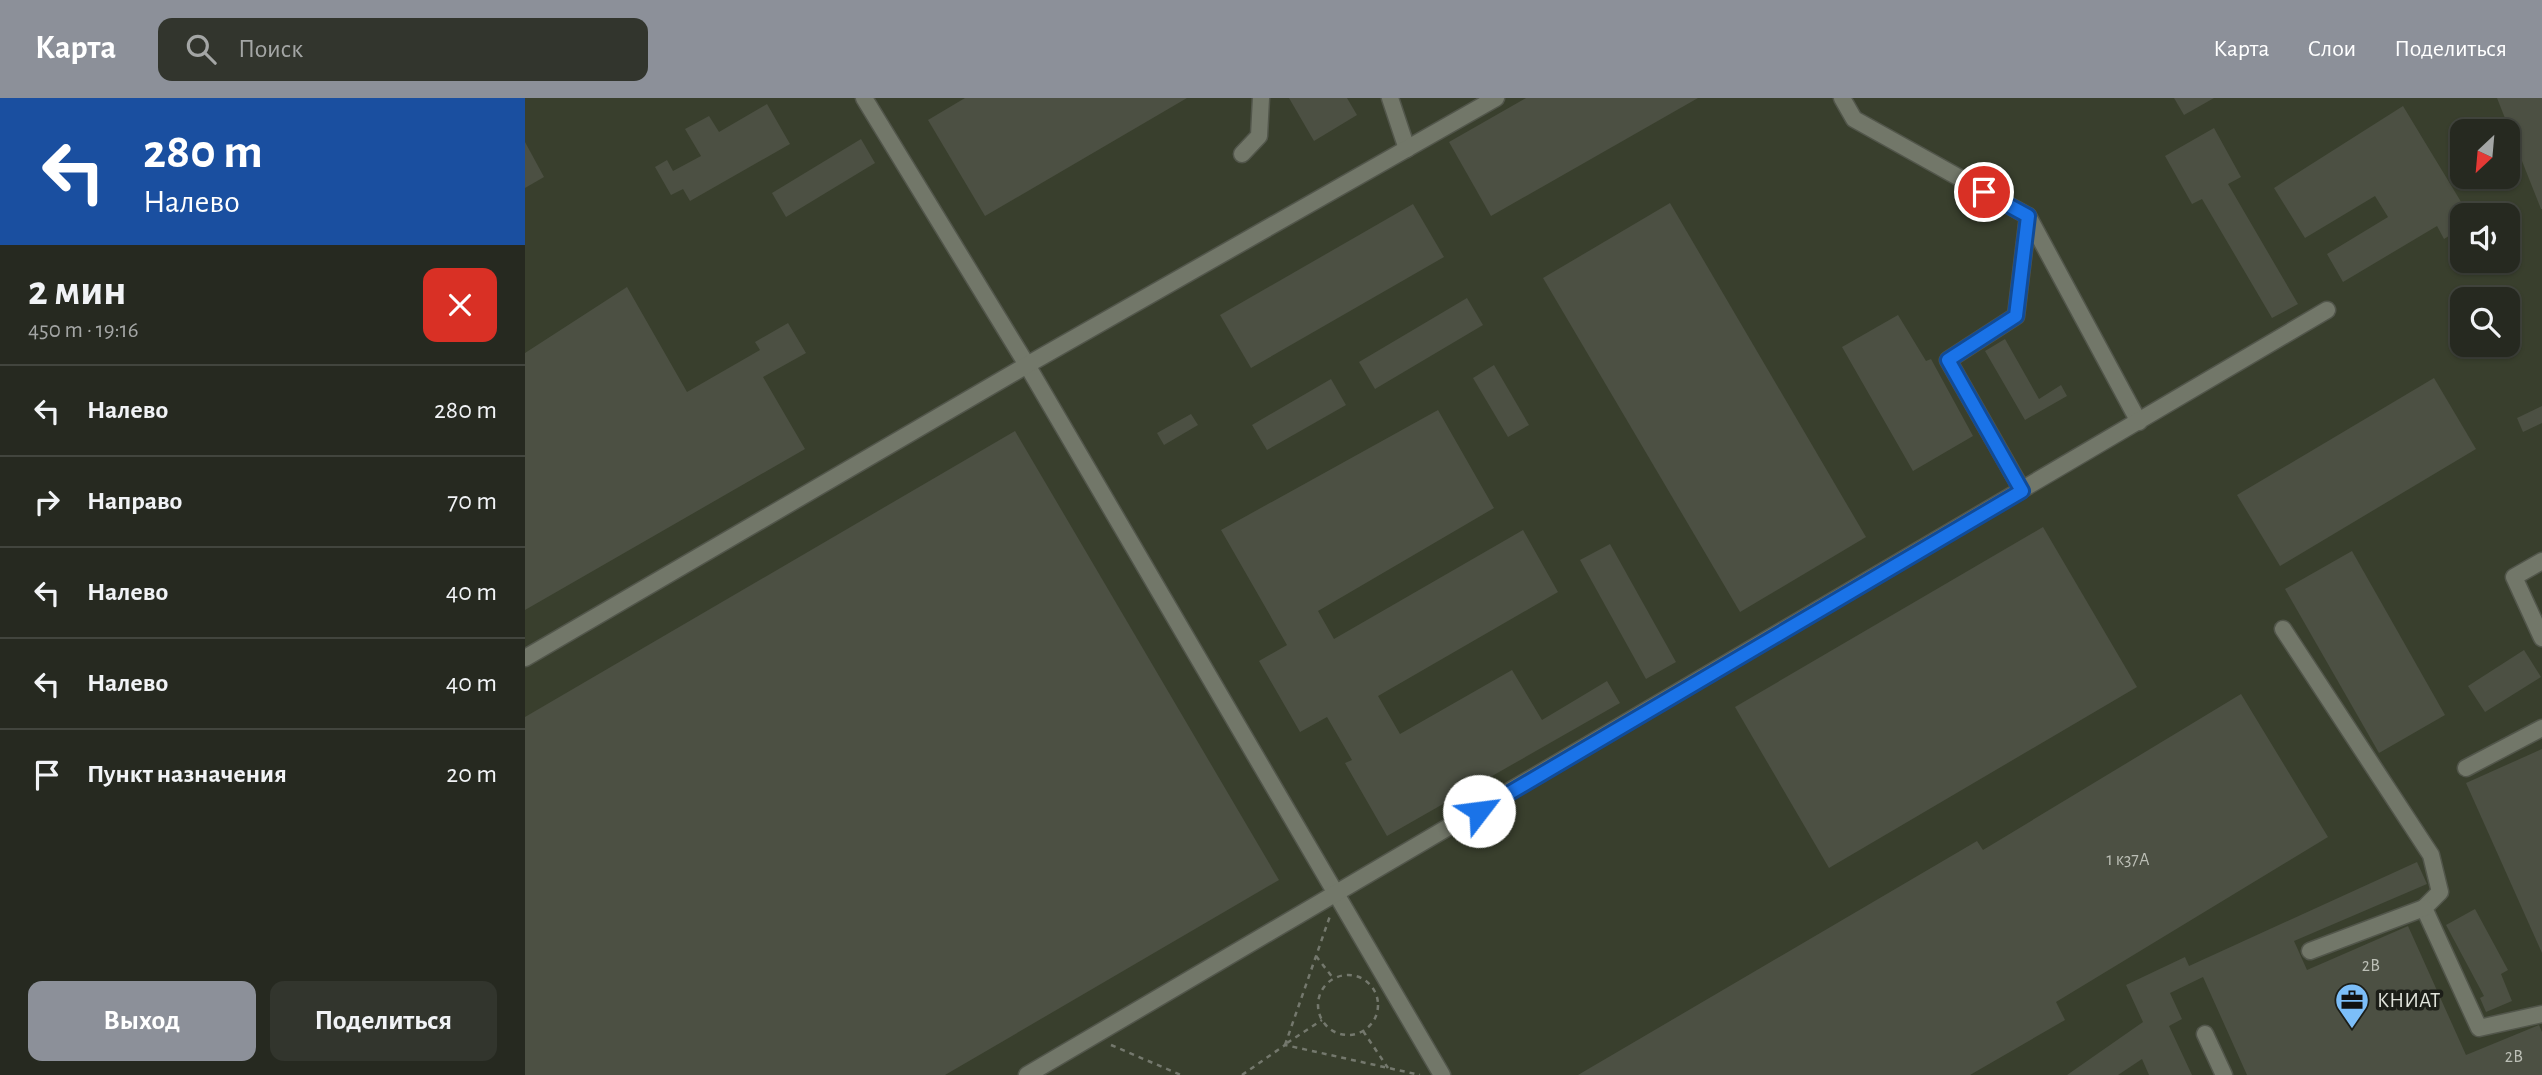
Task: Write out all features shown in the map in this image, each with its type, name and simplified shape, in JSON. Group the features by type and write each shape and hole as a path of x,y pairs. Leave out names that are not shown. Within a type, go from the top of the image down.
{"lane":[{"path":"864,98 1027,365 1442,1075"},
{"path":"1242,154 1259,135 1261,98"},
{"path":"1390,98 1407,149"},
{"path":"525,658 1027,365 1496,98"},
{"path":"1842,98 1854,119 2028,216 2139,422"},
{"path":"2022,491 1948,360 2016,316 2028,216"},
{"path":"1027,1075 2327,310"},
{"path":"2542,561 2514,577 2542,638"},
{"path":"2283,629 2431,855 2440,891 2424,908 2310,951"},
{"path":"2466,768 2542,728"},
{"path":"2424,908 2479,1028 2542,1014"},
{"path":"2205,1034 2224,1075"}],"path":[{"path":"1285,1045 1337,894"},
{"path":"1316,956 1333,979"},
{"path":"1355,976 1373,989 1377,1012 1363,1031 1345,1035 1336,1032 1322,1020 1318,1002 1320,993 1333,979 1355,976"},
{"path":"1242,1075 1322,1020"},
{"path":"1363,1031 1388,1068"},
{"path":"1092,1037 1181,1075"},
{"path":"1285,1045 1420,1075"}],"shaded area":[{"path":"525,98 2542,98 2542,1075 525,1075"}],"building":[{"path":"965,98 1187,98 985,216 928,120"},
{"path":"1289,98 1347,98 1357,115 1314,141"},
{"path":"1526,98 1698,98 1491,216 1449,142"},
{"path":"2174,98 2214,98 2184,115"},
{"path":"2497,98 2542,98 2542,209 2520,156 2520,119 2505,119"},
{"path":"767,104 790,144 690,201 683,189 671,195 655,167 667,160 673,171 701,156 685,129 709,116 719,132"},
{"path":"2403,106 2450,184 2450,189 2453,189 2462,203 2450,203 2450,235 2444,239 2437,226 2343,282 2327,254 2388,217 2375,196 2305,238 2274,188"},
{"path":"2214,128 2241,177 2228,184 2298,304 2272,318 2202,199 2192,204 2165,156"},
{"path":"861,139 875,163 786,217 772,193"},
{"path":"525,142 544,177 525,188"},
{"path":"1670,203 1866,537 1740,612 1543,278"},
{"path":"1413,204 1444,257 1251,368 1220,315"},
{"path":"627,287 687,392 760,350 755,342 788,323 806,353 763,377 805,449 525,610 525,353"},
{"path":"1467,298 1483,325 1375,389 1359,362"},
{"path":"1898,315 1926,361 1931,359 1973,436 1913,471 1842,347"},
{"path":"2005,339 2039,399 2061,385 2067,396 2025,420 1985,351"},
{"path":"1494,365 1529,425 1508,437 1473,378"},
{"path":"2434,378 2476,449 2280,566 2237,495"},
{"path":"1331,379 1346,405 1267,450 1252,425"},
{"path":"2542,406 2542,423 2523,432 2517,418"},
{"path":"1438,410 1494,508 1318,611 1334,639 1523,530 1558,592 1378,696 1400,734 1512,670 1542,720 1607,681 1620,703 1387,836 1345,763 1352,760 1327,717 1300,732 1259,661 1287,645 1221,530"},
{"path":"1191,414 1198,425 1164,445 1157,433"},
{"path":"1015,431 1279,880 945,1075 525,1075 525,717"},
{"path":"2043,527 2137,687 1829,868 1735,707"},
{"path":"1610,544 1676,662 1646,679 1580,560"},
{"path":"2352,551 2445,715 2379,753 2285,589"},
{"path":"2524,650 2541,677 2485,712 2468,686"},
{"path":"2241,694 2328,837 2056,1002 2065,1020 1970,1075 1578,1075 1977,841 1983,850"},
{"path":"2542,749 2542,953 2466,783"},
{"path":"2417,862 2427,884 2294,941 2307,970 2408,926 2466,1055 2539,1025 2542,1032 2542,1075 2247,1075 2203,977 2170,993 2182,1019 2169,1026 2192,1075 2149,1075 2142,1059 2118,1075 2067,1075 2143,1022 2126,985 2185,957 2189,966"},
{"path":"2475,909 2508,970 2501,974 2512,1001 2486,1012 2480,998 2484,996 2446,925"}],"place":[{"name":"КНИАТ","path":"2352,1030"}],"route":[{"path":"1479,811 2022,491 1948,360 2016,316 2028,216 1984,192"}]}
